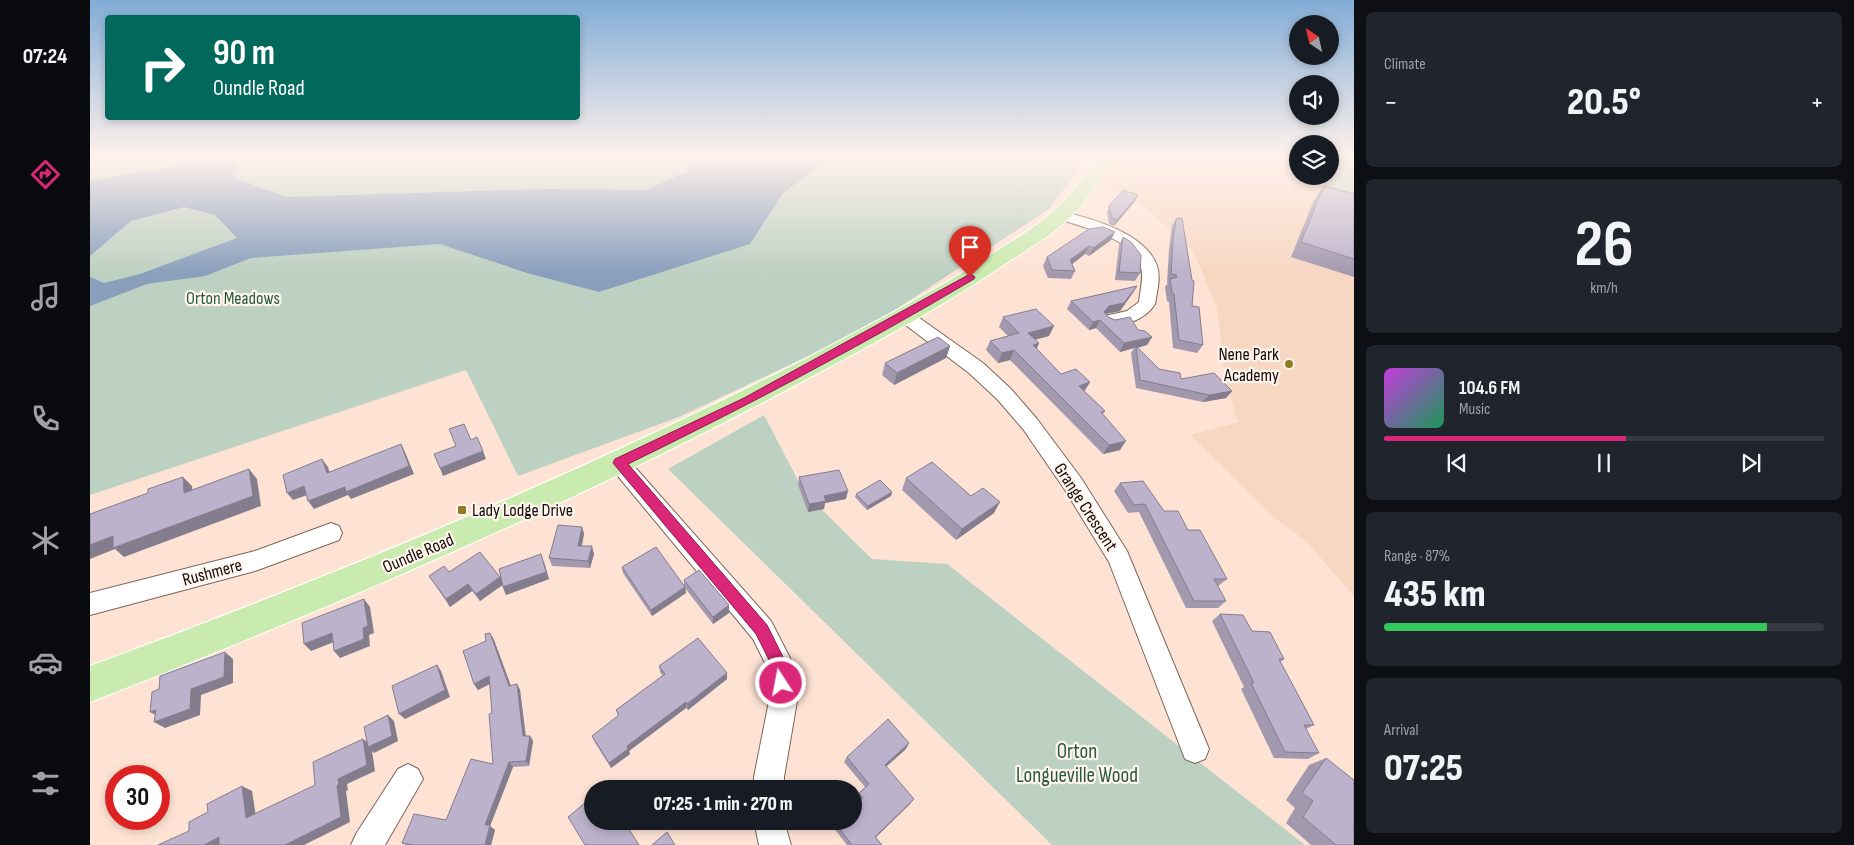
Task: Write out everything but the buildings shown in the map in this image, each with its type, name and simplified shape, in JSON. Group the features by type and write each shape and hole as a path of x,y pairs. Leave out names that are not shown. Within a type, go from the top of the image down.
{"main road":[{"name":"Oundle Road","path":"90,684 330,590 486,524 748,401 905,316 987,267 1060,215 1079,194"}],"street":[{"path":"1060,215 1124,238 1140,249 1149,266 1147,304 1132,316 1111,320"},
{"name":"Grange Crescent","path":"905,316 976,368 1004,394 1030,424 1072,484 1119,558 1195,749"},
{"path":"1132,316 1141,333"},
{"path":"619,463 756,623 780,665 782,701 769,780"},
{"name":"Rushmere","path":"90,604 255,561 330,532"},
{"path":"367,845 408,779"},
{"path":"771,830 775,845"}],"shaded area":[{"name":"Nene Park Academy","path":"1124,194 1325,194 1326,199 1354,205 1354,596 1306,541 1276,519 1191,435 1238,422 1226,382 1217,309 1193,250 1140,203"}],"green space":[{"name":"Orton Meadows","path":"90,194 1060,194 1049,209 866,329 679,417 518,476 466,370 90,495"},
{"path":"1325,194 1354,194 1354,205 1326,199"},
{"name":"Orton Longueville Wood","path":"764,415 804,492 872,559 947,564 1305,845 1052,845 668,469"}],"water":[{"path":"90,194 280,194 287,197 370,194 782,194 750,244 599,292 527,273 440,244 251,258 205,276 147,284 90,306 90,277 104,283 140,274 237,238 215,215 184,207 131,221 90,256"}],"place":[{"name":"Nene Park Academy","path":"1289,364"},
{"name":"Lady Lodge Drive","path":"462,510"}],"route":[{"path":"781,683 780,665 762,630 735,596 619,463 748,401 905,316 970,277"}]}
